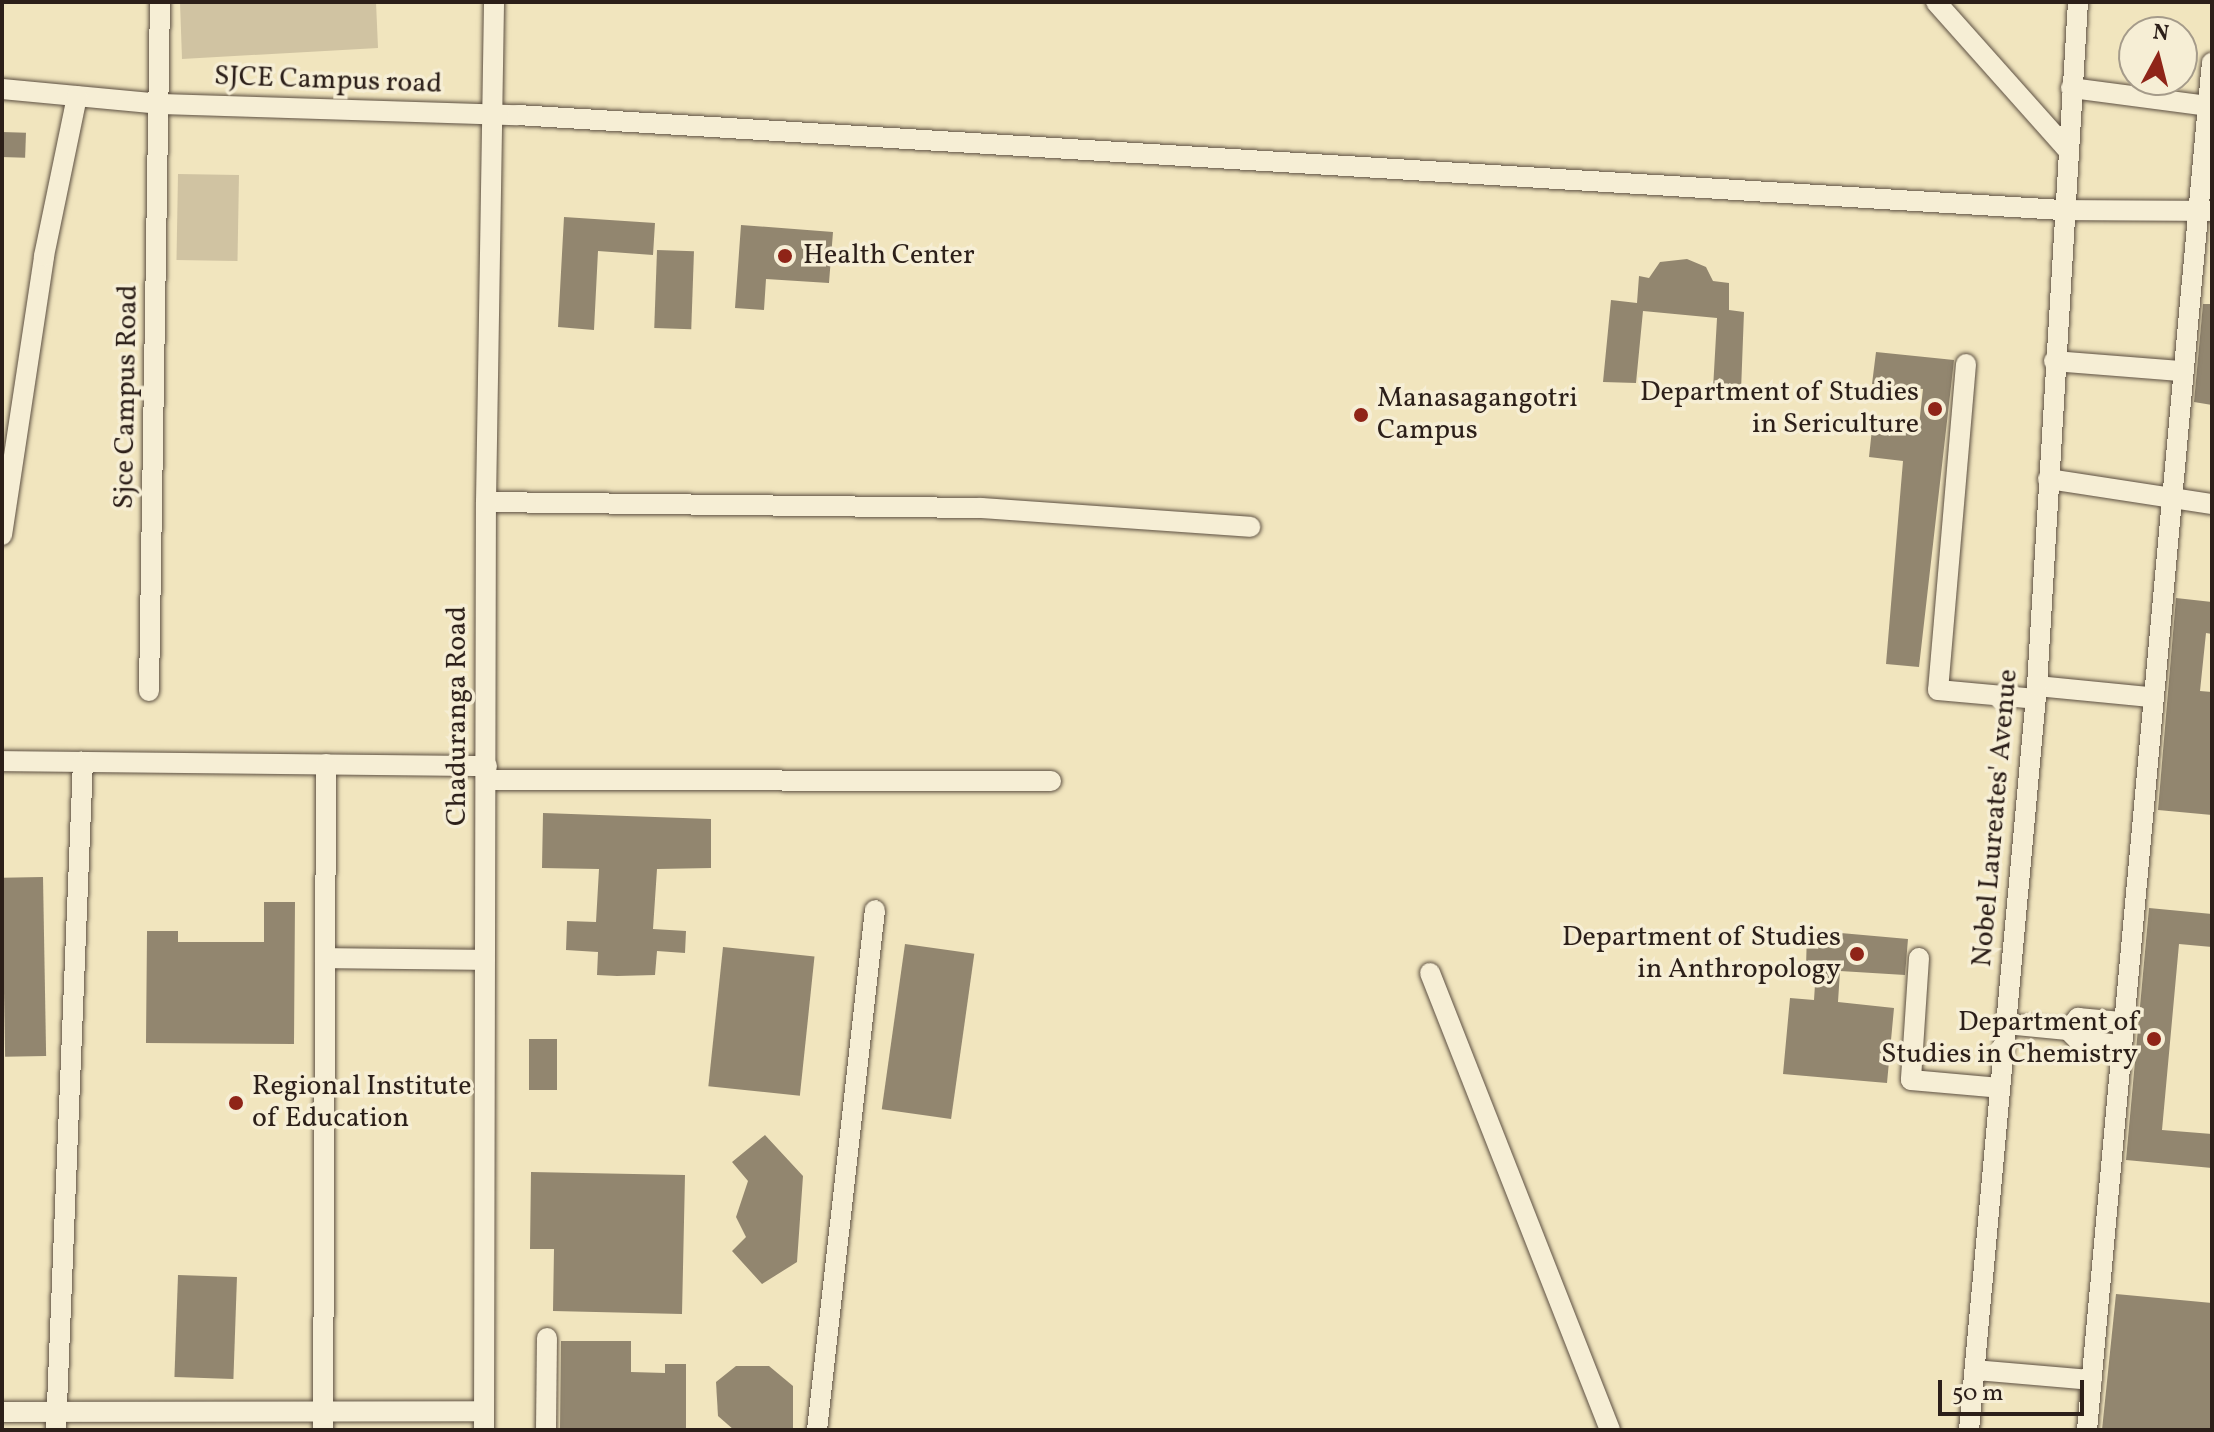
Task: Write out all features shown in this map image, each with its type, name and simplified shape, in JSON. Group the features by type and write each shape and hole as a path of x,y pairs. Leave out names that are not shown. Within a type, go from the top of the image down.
{"street":[{"name":"Sjce Campus Road","path":"149,691 161,104 160,2"},
{"name":"Chaduranga Road","path":"484,1421 486,502 494,2"},
{"path":"1936,2 2067,149"},
{"name":"Nobel Laureates' Avenue","path":"1969,1430 2036,692 2062,210 2078,2"},
{"path":"2087,1430 2180,371 2206,211 2207,106 2212,63"},
{"path":"2071,88 2207,106"},
{"name":"SJCE Campus road","path":"2,89 161,104 493,114 2062,210 2206,211"},
{"path":"2,535 44,256 77,96"},
{"path":"2054,361 2180,371"},
{"path":"1966,364 1938,690 2150,697"},
{"path":"2048,479 2212,504"},
{"path":"486,502 981,508 1250,527"},
{"path":"2,761 326,764 487,773 1051,781"},
{"path":"57,1421 83,762"},
{"path":"323,1421 326,764"},
{"path":"817,1430 875,910"},
{"path":"325,958 485,960"},
{"path":"1919,958 1911,1080 2000,1088"},
{"path":"1430,973 1610,1430"},
{"path":"2068,1030 2078,1018 2121,1022"},
{"path":"2006,1024 2068,1030 2078,1040 2119,1045"},
{"path":"546,1430 547,1338"},
{"path":"1975,1370 2092,1380"},
{"path":"2,1412 57,1421 484,1421"}],"shaded area":[{"path":"180,2 376,2 378,48 182,59"},
{"path":"178,174 239,175 237,261 176,260"}],"building":[{"path":"2,132 26,133 25,158 2,157"},
{"path":"564,217 655,223 653,255 598,251 594,330 558,327"},
{"name":"Health Center","path":"741,225 833,232 829,283 766,279 764,310 735,308"},
{"path":"657,250 694,251 691,329 654,328"},
{"path":"1687,259 1706,267 1713,281 1729,283 1729,310 1744,312 1741,391 1713,389 1717,318 1643,311 1636,383 1603,382 1611,300 1637,303 1639,276 1649,278 1660,262"},
{"path":"2203,304 2212,304 2212,405 2194,402"},
{"path":"1876,352 1954,360 1919,667 1886,664 1903,461 1869,457 1872,429 1918,434 1923,389 1872,384"},
{"path":"2176,598 2212,602 2212,634 2206,633 2200,691 2212,692 2212,815 2158,810"},
{"path":"543,813 711,819 711,868 657,869 653,929 686,931 685,953 657,951 655,975 617,976 597,975 598,952 566,950 567,921 596,922 599,869 542,868"},
{"path":"43,877 46,1056 5,1057 2,878"},
{"path":"264,902 295,902 294,1044 146,1043 147,931 178,931 178,942 264,942"},
{"name":"Department of Studies in Chemistry","path":"2149,908 2212,914 2212,947 2179,944 2162,1130 2212,1134 2212,1168 2126,1160"},
{"path":"1807,930 1908,939 1905,975 1840,971 1838,1002 1894,1008 1887,1083 1783,1074 1790,998 1814,1000 1816,969 1806,968"},
{"path":"905,944 974,954 951,1119 882,1109"},
{"path":"723,947 814,957 800,1096 708,1086"},
{"path":"529,1039 557,1039 557,1090 529,1090"},
{"path":"765,1135 803,1176 797,1262 762,1284 732,1251 746,1237 736,1217 748,1181 732,1162"},
{"path":"531,1172 685,1175 682,1314 553,1311 554,1249 530,1249"},
{"path":"178,1275 237,1277 233,1379 174,1377"},
{"path":"2116,1294 2212,1303 2212,1430 2102,1430"},
{"path":"561,1341 631,1341 631,1372 665,1373 665,1364 686,1364 686,1430 560,1430"},
{"path":"736,1366 769,1366 793,1386 793,1430 734,1430 718,1416 716,1382"}],"place":[{"name":"Health Center","path":"785,256"},
{"name":"Department of Studies in Sericulture","path":"1935,409"},
{"name":"Manasagangotri Campus","path":"1361,415"},
{"name":"Department of Studies in Anthropology","path":"1857,954"},
{"name":"Department of Studies in Chemistry","path":"2154,1039"},
{"name":"Regional Institute of Education","path":"236,1103"}]}
